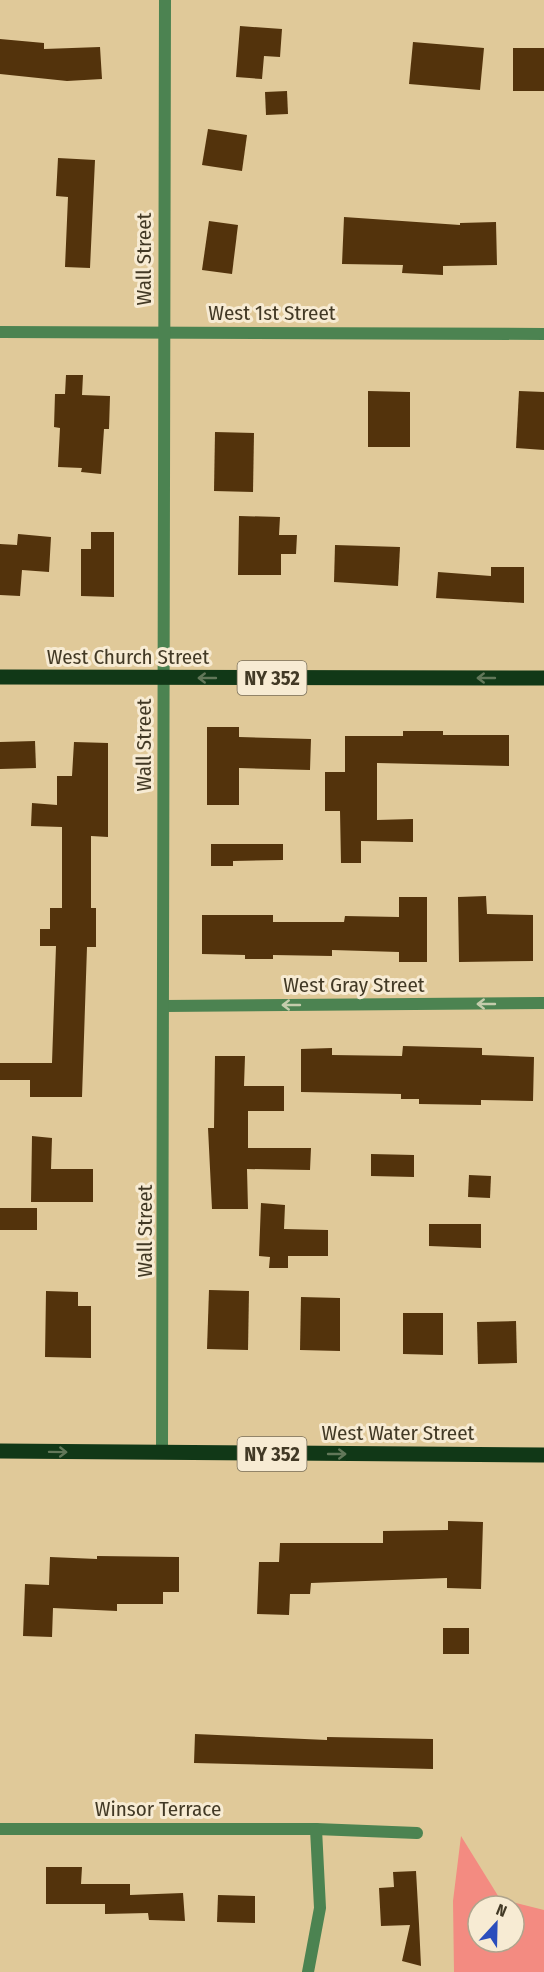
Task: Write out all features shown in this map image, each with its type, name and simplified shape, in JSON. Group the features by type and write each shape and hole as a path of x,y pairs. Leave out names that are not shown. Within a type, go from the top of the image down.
{"main road":[{"name":"West Church Street","path":"0,677 544,678"},
{"name":"West Water Street","path":"0,1451 544,1455"}],"street":[{"name":"Wall Street","path":"162,1453 165,1006 163,332 165,0"},
{"name":"West 1st Street","path":"0,333 544,334"},
{"name":"West Gray Street","path":"165,1006 544,1003"},
{"name":"Winsor Terrace","path":"0,1828 316,1829 417,1833"},
{"path":"309,1972 320,1908 316,1829"}],"shaded area":[{"path":"461,1836 497,1894 466,1894 466,1954 526,1954 526,1906 544,1910 544,1972 454,1972 453,1901"}],"building":[{"path":"240,26 282,29 280,57 264,56 262,79 236,77"},
{"path":"0,39 44,43 44,49 100,47 102,79 67,81 0,74"},
{"path":"413,42 484,48 480,90 409,84"},
{"path":"513,48 544,48 544,91 513,91"},
{"path":"287,91 288,114 266,115 265,92"},
{"path":"208,129 247,135 242,171 202,165"},
{"path":"58,158 95,160 90,268 65,267 68,197 56,196"},
{"path":"344,217 460,225 460,223 496,222 497,265 443,266 443,275 402,273 403,265 342,264"},
{"path":"209,221 238,225 232,274 202,270"},
{"path":"66,375 83,375 82,395 110,396 109,429 104,429 101,474 81,472 82,468 58,467 60,428 54,427 55,394 65,394"},
{"path":"368,391 410,392 410,447 368,447"},
{"path":"519,391 544,392 544,450 516,448"},
{"path":"215,432 254,433 253,492 214,491"},
{"path":"239,516 280,517 279,535 297,535 296,554 281,554 281,575 238,575"},
{"path":"91,532 114,532 114,597 81,596 81,549 91,549"},
{"path":"18,534 51,537 49,572 22,570 20,596 0,595 0,544 17,545"},
{"path":"335,545 400,547 398,586 334,582"},
{"path":"491,567 524,567 524,603 436,598 438,572 491,576"},
{"path":"207,727 239,727 239,737 311,739 310,770 239,768 239,805 207,805"},
{"path":"403,731 443,731 443,735 509,735 509,766 377,763 377,820 413,819 413,842 361,841 361,863 341,863 340,811 325,811 325,772 345,772 345,736 403,736"},
{"path":"35,741 36,768 0,769 0,742"},
{"path":"74,742 108,743 108,837 91,836 91,908 96,908 96,947 87,947 82,1097 30,1097 30,1080 0,1080 0,1063 52,1063 56,946 40,946 40,929 50,929 50,908 62,908 62,827 31,826 32,803 57,805 57,776 72,776"},
{"path":"211,844 283,844 283,860 233,861 233,866 211,866"},
{"path":"486,896 487,914 533,915 533,961 459,962 458,897"},
{"path":"399,897 427,897 427,962 399,962 399,952 332,950 332,956 273,955 273,959 245,959 245,955 202,954 202,915 273,915 273,922 344,922 345,916 399,917"},
{"path":"403,1046 482,1048 482,1055 534,1057 533,1101 481,1100 481,1105 419,1104 419,1099 401,1099 401,1094 301,1092 301,1049 332,1048 332,1055 402,1056"},
{"path":"215,1056 245,1056 244,1086 284,1086 284,1111 248,1111 248,1148 311,1148 310,1170 247,1169 248,1209 212,1209 208,1128 214,1128"},
{"path":"32,1136 52,1138 51,1169 93,1169 93,1202 31,1202"},
{"path":"371,1154 414,1155 414,1177 371,1176"},
{"path":"469,1175 491,1176 490,1198 468,1197"},
{"path":"261,1203 285,1205 284,1229 328,1230 328,1256 288,1256 288,1268 269,1268 270,1257 259,1256"},
{"path":"0,1208 37,1208 37,1230 0,1230"},
{"path":"429,1224 481,1224 481,1248 429,1246"},
{"path":"209,1290 249,1291 248,1350 207,1349"},
{"path":"46,1291 78,1292 78,1306 91,1306 91,1358 45,1357"},
{"path":"301,1297 340,1298 340,1351 300,1350"},
{"path":"403,1313 443,1313 443,1355 403,1354"},
{"path":"516,1321 517,1363 478,1364 477,1322"},
{"path":"448,1521 483,1522 481,1589 447,1588 447,1578 311,1583 310,1594 290,1594 289,1615 257,1614 259,1562 279,1562 280,1543 383,1543 383,1531 448,1530"},
{"path":"97,1556 179,1557 179,1592 163,1592 163,1604 117,1604 117,1611 53,1608 52,1637 23,1636 25,1584 49,1585 50,1557 97,1559"},
{"path":"443,1628 469,1628 469,1654 443,1654"},
{"path":"195,1734 327,1740 327,1737 433,1739 433,1769 194,1763"},
{"path":"46,1867 82,1867 81,1884 130,1884 130,1895 183,1893 185,1921 149,1920 148,1913 105,1914 105,1904 46,1904"},
{"path":"416,1871 421,1966 402,1961 410,1925 381,1926 379,1888 394,1887 393,1872"},
{"path":"218,1895 255,1896 255,1923 217,1922"}]}
